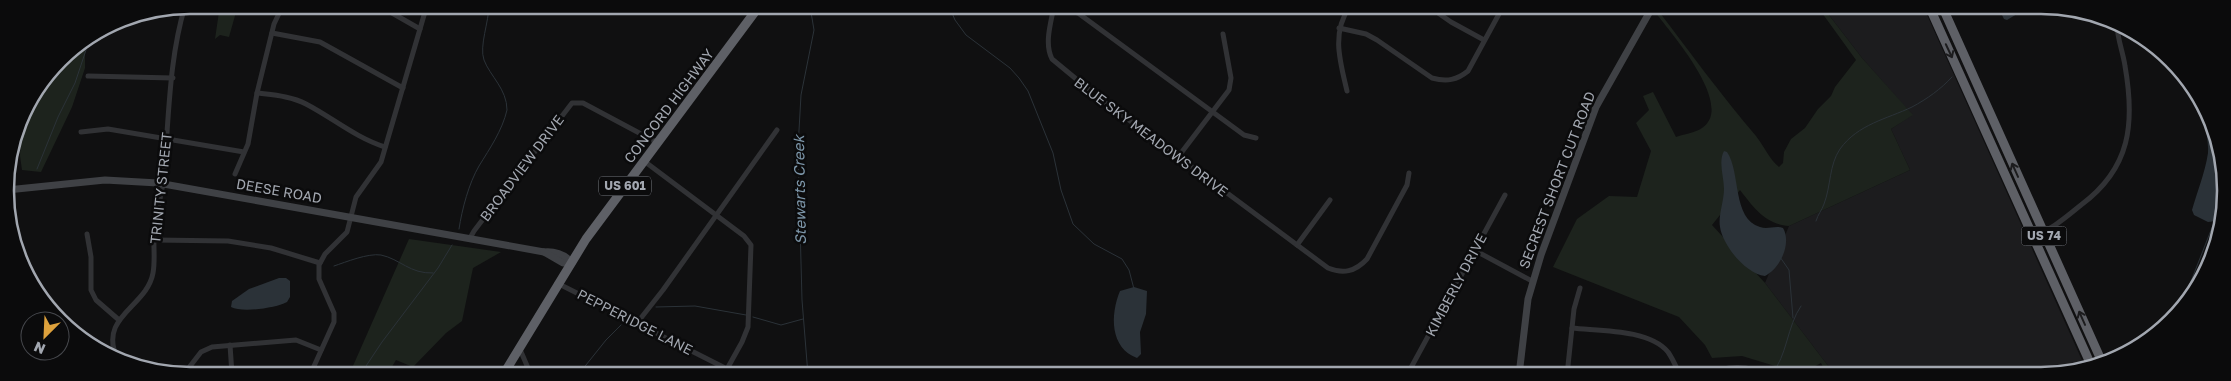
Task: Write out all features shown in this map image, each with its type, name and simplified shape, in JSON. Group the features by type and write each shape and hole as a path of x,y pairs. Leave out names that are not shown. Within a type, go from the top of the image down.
{"highway":[{"name":"CONCORD HIGHWAY","path":"507,367 571,262 754,14"},
{"name":"US 74","path":"1932,14 2089,360"},
{"name":"US 74","path":"1946,14 2100,357"},
{"path":"1961,78 1988,126 1992,129 1996,127"}],"street":[{"name":"TRINITY STREET","path":"115,350 112,340 119,320 150,284 153,273 154,226 163,184 165,138 178,30 183,14"},
{"path":"236,174 248,144 257,93 272,33 279,14"},
{"path":"393,14 420,30"},
{"path":"313,367 334,322 334,312 319,279 320,263 325,254 347,232 353,218 356,197 380,162 424,14"},
{"name":"BLUE SKY MEADOWS DRIVE","path":"1052,14 1048,36 1048,52 1052,59 1086,88 1328,268 1338,272 1349,271 1360,266 1367,259 1407,185 1409,173"},
{"path":"1079,14 1244,135 1256,138"},
{"path":"1345,14 1339,28 1337,44 1347,92"},
{"path":"1439,14 1484,40"},
{"path":"1339,28 1366,34 1432,78 1442,81 1460,77 1468,71 1497,14"},
{"name":"SECREST SHORT CUT ROAD","path":"1520,367 1532,282 1596,107 1648,14"},
{"path":"2033,235 2043,232 2098,192 2116,169 2129,132 2129,96 2118,32"},
{"path":"272,33 320,42 403,88"},
{"path":"1178,156 1229,90 1230,78 1223,34"},
{"path":"88,76 173,78"},
{"path":"257,93 289,98 305,103 363,138 385,147"},
{"name":"BROADVIEW DRIVE","path":"470,238 572,103 583,104 658,143"},
{"path":"82,132 108,129 244,152"},
{"path":"637,323 777,130"},
{"path":"644,161 750,242 752,257 748,327 729,367"},
{"name":"DEESE ROAD","path":"14,189 111,180 163,184 550,252 567,257 571,262"},
{"name":"KIMBERLY DRIVE","path":"1411,367 1505,195"},
{"path":"1297,245 1330,200"},
{"path":"87,234 91,257 91,290 96,300 119,320"},
{"path":"155,240 228,241 271,248 320,263"},
{"path":"1474,250 1532,282"},
{"name":"PEPPERIDGE LANE","path":"558,283 724,367"},
{"path":"1567,367 1574,309 1580,288"},
{"path":"1572,328 1634,335 1657,342 1667,350 1676,367"},
{"path":"189,367 201,352 212,347 296,340 321,350"},
{"path":"230,345 232,367"},
{"path":"519,346 528,367"}],"shaded area":[{"path":"219,14 235,14 229,37 220,35 215,39"},
{"path":"1656,14 1661,14 1779,167 1783,163 1784,152 1791,139 1805,128 1818,109 1831,96 1835,87 1856,60 1823,14 1828,14 1862,58 1913,115 1891,129 1910,170 1789,226 1773,222 1761,214 1740,190 1712,225 1765,283 1829,367 1823,367 1821,363 1814,367 1778,367 1742,356 1712,358 1705,345 1679,317 1553,267 1577,219 1609,196 1637,197 1651,151 1636,123 1649,110 1643,96 1653,92 1676,137 1699,130 1710,118 1711,103 1697,69"},
{"path":"1828,14 1927,14 2083,362 2052,367 1829,367 1765,283 1789,226 1910,170 1891,129 1912,115 1862,58"},
{"path":"2002,14 2017,14 2007,20 2004,19"},
{"path":"85,49 85,68 72,107 41,172 22,170 20,156 23,134 37,102 58,74"},
{"path":"2206,129 2214,156 2217,179 2215,221 2208,222 2194,215 2192,210 2203,175 2208,149"},
{"path":"1724,151 1727,152 1731,161 1738,194 1745,215 1751,222 1760,227 1783,228 1785,234 1785,248 1780,262 1765,276 1743,265 1736,258 1722,234 1720,213 1724,184 1721,165"},
{"path":"409,239 501,252 473,268 462,321 446,333 413,367 396,360 392,367 353,367"},
{"path":"279,278 286,278 290,281 290,297 287,302 259,309 243,310 231,307 232,301 249,289"},
{"path":"1134,287 1147,291 1146,314 1140,332 1141,354 1137,358 1128,353 1117,339 1114,320 1120,291"}],"waterway":[{"path":"459,229 472,180 499,132 507,110 504,96 484,60 483,41 488,14"},
{"name":"Stewarts Creek","path":"807,367 802,300 798,148 801,95 814,30 811,14"},
{"path":"952,14 966,35 1010,68 1028,91 1053,153 1061,190 1073,224 1094,244 1122,259 1129,270 1134,289"},
{"path":"37,169 58,117 75,83 86,48"},
{"path":"1816,221 1826,197 1836,155 1847,141 1873,123 1923,101 1952,77"},
{"path":"2189,286 2215,220"},
{"path":"365,367 438,268 452,245"},
{"path":"334,266 351,260 381,255 411,269 433,273"},
{"path":"1780,257 1789,270 1793,318"},
{"path":"656,307 695,306 746,315"},
{"path":"1776,367 1781,359 1796,314 1801,306"},
{"path":"753,317 781,325 803,319"},
{"path":"584,367 621,325"}]}
